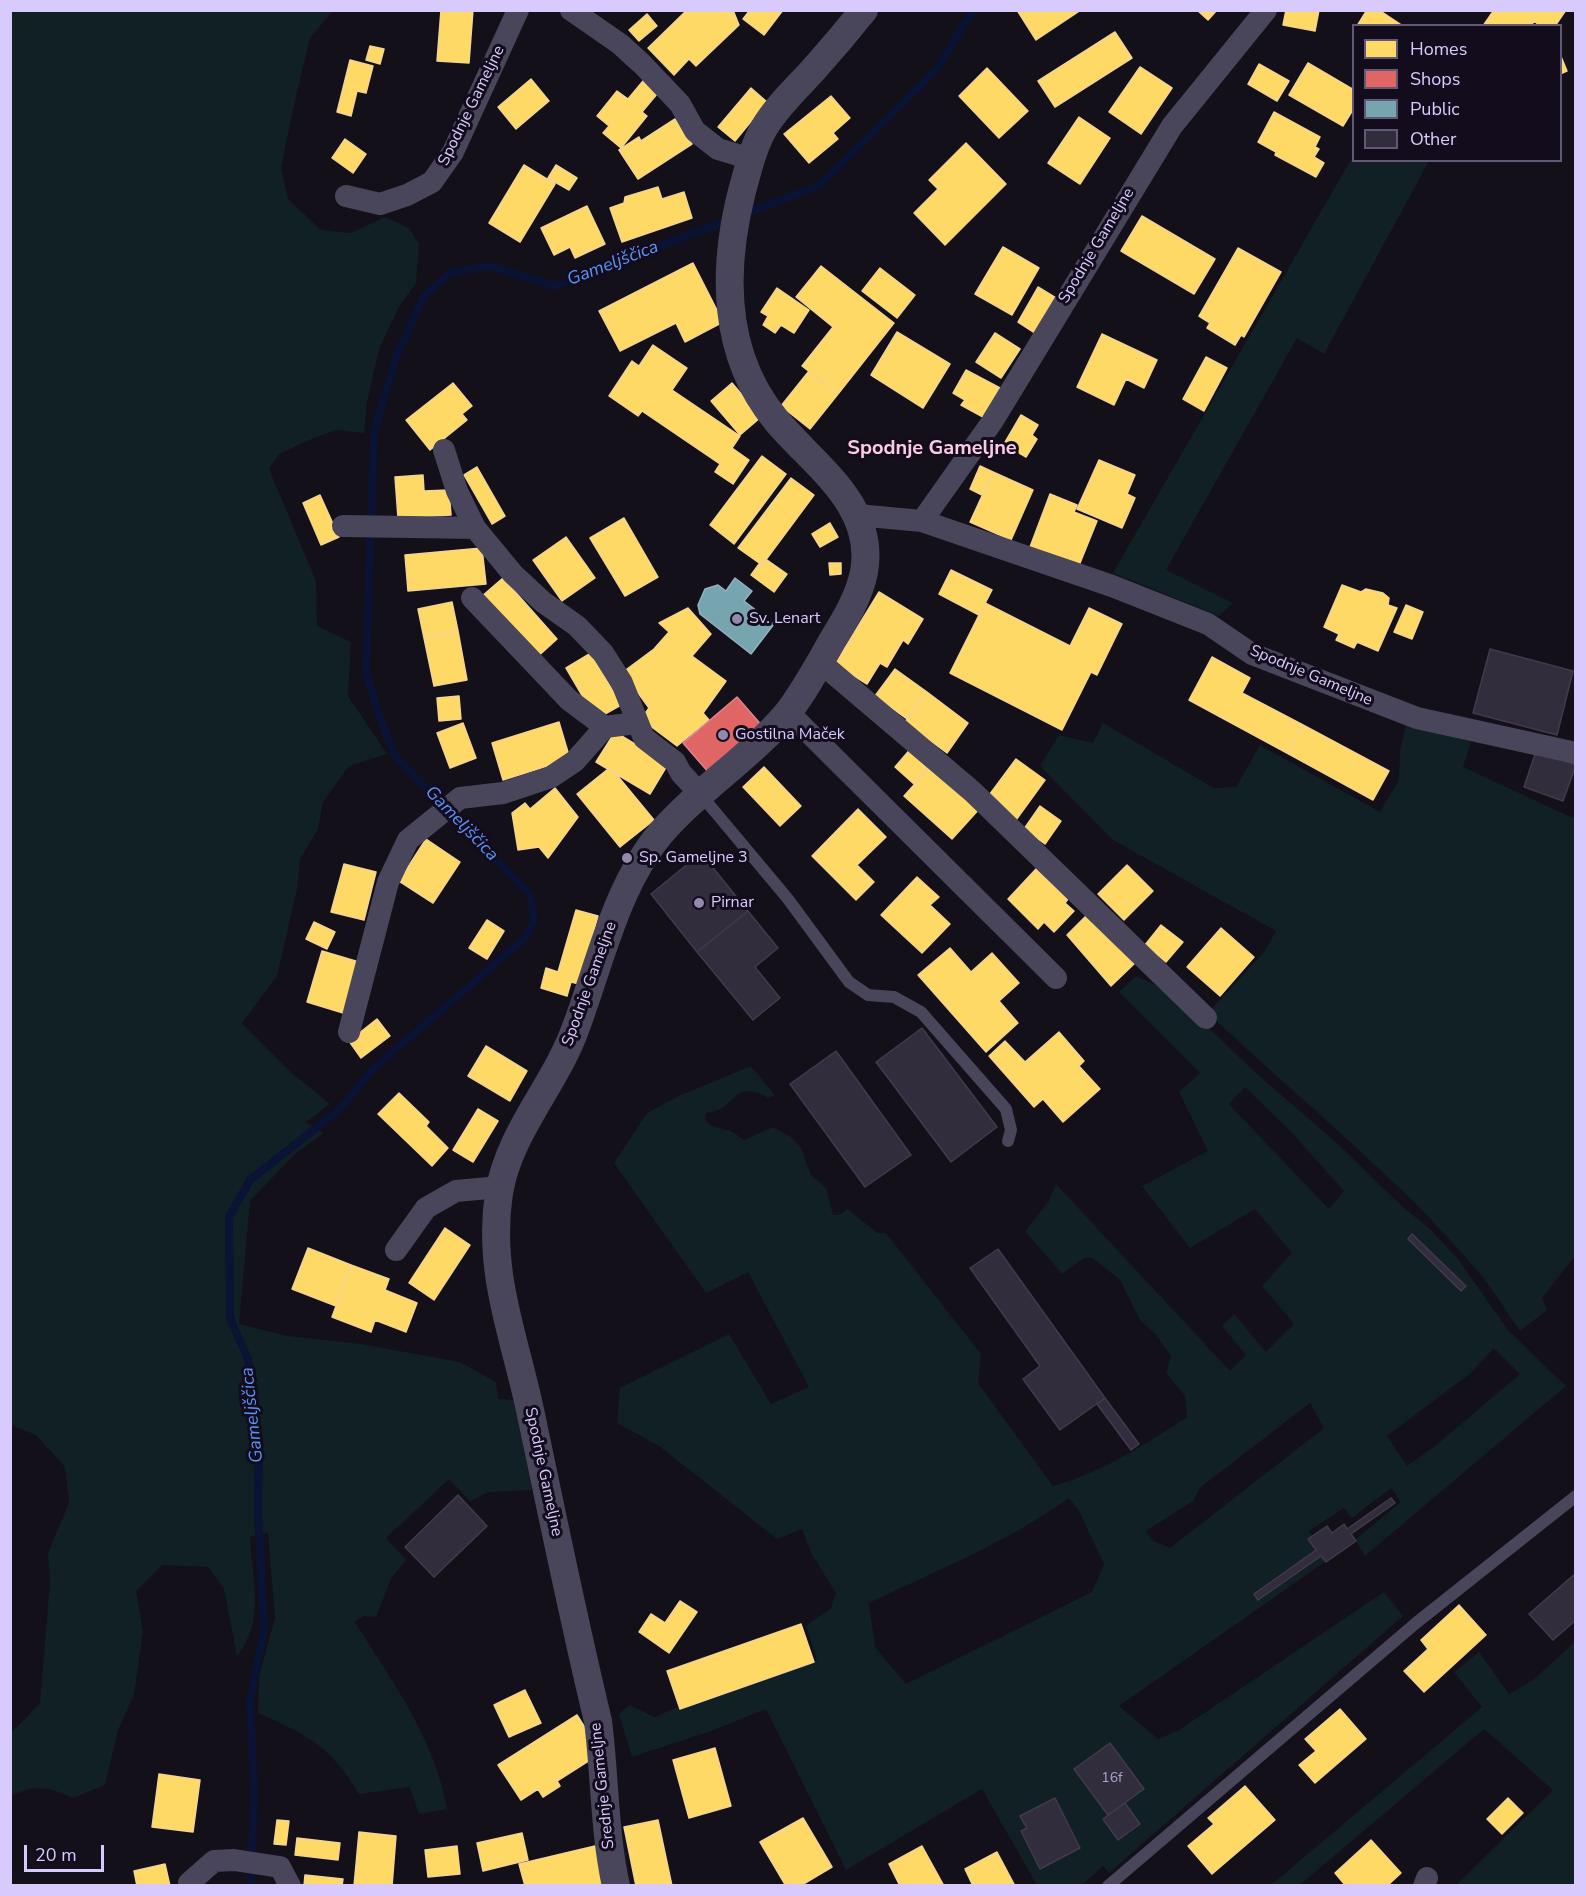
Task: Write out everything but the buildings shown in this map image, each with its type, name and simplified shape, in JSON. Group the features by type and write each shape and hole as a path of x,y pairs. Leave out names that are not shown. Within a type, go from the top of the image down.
{"street":[{"name":"Spodnje Gameljne","path":"346,196 380,204 407,195 432,182 453,152 518,10"},
{"path":"571,10 620,45 642,64 680,104 695,131 747,172"},
{"name":"Spodnje Gameljne","path":"573,1616 528,1399 495,1263 494,1232 500,1187 515,1146 571,1041 622,895 643,856 666,828 745,756 788,712 851,609 864,575 864,533 857,515 834,481 776,420 741,363 732,331 729,263 734,224 747,172 763,129 783,102 864,10"},
{"name":"Spodnje Gameljne","path":"922,521 992,422 1172,126 1266,10"},
{"path":"444,450 457,491 475,528 513,574 543,602 577,626 603,653 622,683 636,723 644,738 675,762 681,773 701,795"},
{"name":"Spodnje Gameljne","path":"857,515 922,521 1112,586 1208,624 1252,654 1378,705 1417,718 1575,753"},
{"path":"350,527 475,528"},
{"path":"472,598 569,700 605,727"},
{"path":"820,662 973,792 1206,1018"},
{"path":"788,712 1056,978"},
{"path":"349,1032 388,882 408,840 459,798 503,793 551,777 574,760 605,727 636,723"},
{"path":"396,1250 426,1208 456,1191 500,1187"},
{"name":"Srednje Gameljne","path":"573,1616 598,1721 603,1758 606,1834 616,1886"},
{"path":"189,1883 214,1861 234,1860 280,1867 291,1886"}],"lane":[{"path":"701,795 788,899 849,982 868,995 894,997 921,1012 1006,1109 1011,1130 1008,1141"},
{"path":"1108,1886 1416,1623 1575,1496"}],"shaded area":[{"path":"11,11 337,11 332,12 310,38 281,168 288,199 321,230 351,233 385,217 409,228 419,244 416,283 400,305 379,349 367,402 364,433 336,430 314,438 279,454 269,469 316,581 317,626 351,642 348,696 387,754 349,766 323,802 318,829 300,859 297,889 277,976 242,1023 292,1073 330,1104 306,1122 324,1133 296,1153 250,1201 239,1324 288,1336 361,1344 460,1362 496,1382 498,1399 514,1400 532,1490 489,1492 470,1501 449,1479 386,1538 406,1560 391,1579 376,1617 363,1616 355,1622 397,1689 422,1735 433,1759 447,1809 419,1814 410,1787 359,1794 328,1753 291,1728 258,1713 259,1676 275,1618 268,1533 250,1537 254,1614 252,1628 237,1656 224,1589 208,1567 162,1565 136,1591 143,1631 134,1695 118,1730 105,1785 73,1798 42,1788 11,1796 11,1733 40,1703 50,1582 48,1553 69,1503 65,1467 36,1435 11,1425"},
{"path":"1352,158 1352,162 1428,162 1324,354 1297,338 1166,570 1233,603 1219,616 1113,573"},
{"path":"1103,723 1214,788 1236,787 1260,745 1380,812 1399,780 1400,752 1406,725 1442,731 1471,742 1463,767 1575,819 1575,1256 1542,1298 1547,1310 1520,1331 1481,1275 1412,1200 1208,1013 1264,952 1276,931 1113,840 1040,766 1059,735 1093,743"},
{"path":"1136,976 1171,992 1257,1074 1338,1144 1404,1208 1429,1228 1458,1259 1508,1330 1566,1386 1365,1556 1355,1540 1401,1502 1391,1488 1352,1518 1344,1508 1309,1531 1329,1559 1119,1706 1158,1739 1179,1730 1384,1592 1403,1616 1109,1873 1103,1866 1082,1885 1037,1885 982,1789 846,1870 766,1709 714,1730 632,1757 619,1714 629,1705 655,1717 675,1708 714,1698 817,1660 806,1626 831,1608 836,1593 811,1553 802,1529 777,1539 659,1446 617,1423 620,1388 729,1334 771,1404 809,1387 748,1272 706,1293 614,1163 647,1113 681,1095 751,1066 775,1095 768,1098 747,1091 740,1093 723,1107 706,1113 705,1119 710,1125 733,1132 744,1140 773,1127 791,1137 801,1148 811,1175 826,1188 833,1215 839,1215 847,1209 878,1233 886,1233 981,1354 978,1383 1053,1486 1071,1480 1123,1457 1187,1417 1185,1396 1166,1373 1171,1356 1156,1335 1140,1320 1120,1280 1091,1257 1084,1258 1062,1274 1025,1231 1049,1201 1056,1184 1230,1371 1246,1355 1222,1326 1234,1314 1266,1352 1294,1324 1262,1286 1292,1253 1255,1209 1190,1248 1142,1186 1208,1151 1179,1092 1200,1073 1119,992","holes":["1245,1087 1292,1133 1344,1191 1329,1209 1229,1104","1494,1348 1520,1374 1435,1446 1407,1466 1387,1436 1471,1373","1310,1403 1324,1428 1170,1548 1151,1540 1146,1531 1193,1501 1201,1487","1069,1498 1079,1511 1104,1564 1092,1592 906,1684 875,1647 869,1603 997,1542"]},
{"path":"1575,1642 1575,1885 1456,1885 1553,1790 1484,1729 1300,1885 1271,1885 1482,1707 1454,1672 1479,1652 1509,1694 1533,1680"}],"waterway":[{"name":"Gameljščica","path":"743,214 819,186 937,69 973,10"},
{"name":"Gameljščica","path":"251,1886 254,1792 250,1699 264,1631 258,1512 259,1448 248,1359 230,1318 229,1217 250,1180 339,1110 374,1068 525,938 534,921 530,894 396,757 380,719 366,672 374,432 396,357 424,296 451,272 489,266 555,286 731,219"}],"place":[{"name":"Sv. Lenart","path":"737,619"},
{"name":"Gostilna Maček","path":"723,735"},
{"name":"Sp. Gameljne 3","path":"627,858"},
{"name":"Pirnar","path":"699,903"}],"district":[{"name":"Spodnje Gameljne","path":"932,449"}]}
